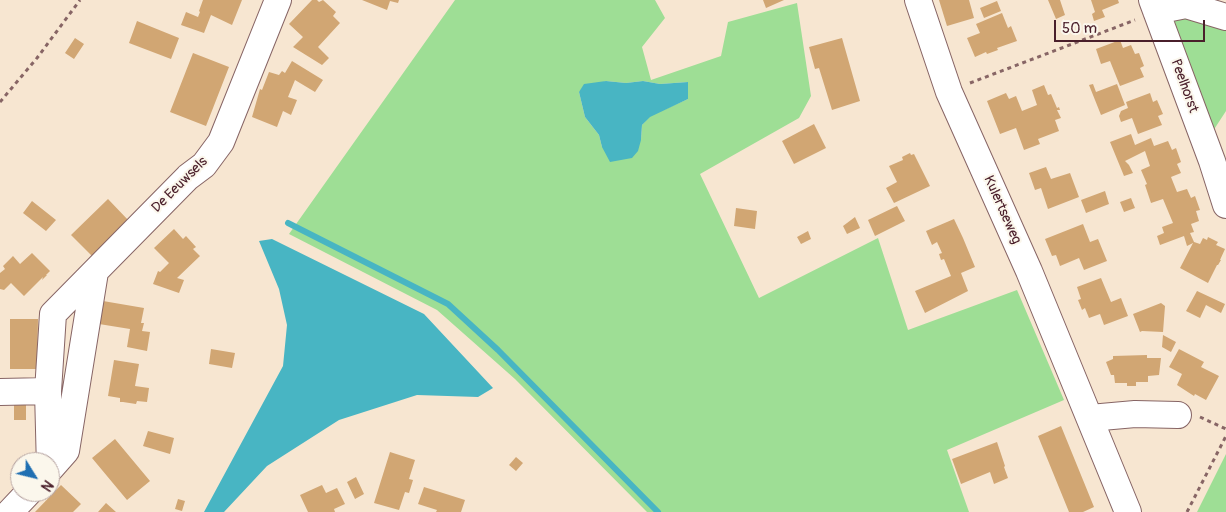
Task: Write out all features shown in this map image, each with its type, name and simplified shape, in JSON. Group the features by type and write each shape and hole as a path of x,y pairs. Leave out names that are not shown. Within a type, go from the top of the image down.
{"street":[{"name":"De Eeuwsels","path":"50,452 48,392 53,314 188,177 204,165 221,142 278,0"},
{"name":"De Eeuwsels","path":"267,29 296,0"},
{"name":"Kulertseweg","path":"918,0 948,92 1029,270 1128,512"},
{"path":"1154,6 1186,6 1226,17"},
{"name":"Peelhorst","path":"1154,6 1212,161 1226,205"},
{"path":"1212,161 1226,136"},
{"name":"De Eeuwsels","path":"60,457 66,450 95,272"},
{"path":"0,392 48,392"},
{"path":"1090,418 1135,414 1178,415"},
{"path":"10,512 20,502"}],"path":[{"path":"0,102 37,58 80,0"},
{"path":"948,92 1154,6"},
{"path":"1187,512 1226,436"}],"green space":[{"path":"455,0 655,0 665,18 642,47 651,80 721,56 728,22 797,3 811,96 799,118 700,174 759,298 878,238 908,330 1017,290 1064,400 947,450 969,512 647,512 515,379 437,310 289,234","holes":["606,81 626,83 643,81 660,84 688,82 688,99 650,116 642,125 641,140 602,147 599,135 585,117 579,92"]},
{"path":"1179,16 1226,24 1226,111 1211,134 1170,20"},
{"path":"1226,454 1226,512 1197,512"}],"water":[{"path":"606,81 626,83 643,81 660,84 688,82 688,99 650,117 642,125 638,151 632,158 610,162 602,147 599,135 585,117 579,92 584,84"},
{"path":"272,239 424,314 493,388 478,397 417,395 339,420 267,466 224,512 204,512 283,366 287,325 279,289 259,241"}],"building":[{"path":"203,0 242,0 232,25 211,15 204,33 181,25 186,12 198,17"},
{"path":"312,0 319,2 323,0 336,12 333,16 340,23 318,47 329,58 322,65 293,47 303,37 289,24"},
{"path":"362,0 399,0 398,3 390,1 387,10"},
{"path":"763,0 784,0 766,8"},
{"path":"939,0 969,0 974,18 947,26"},
{"path":"1048,0 1060,0 1065,15 1056,19"},
{"path":"1091,0 1118,0 1119,3 1102,10 1105,17 1094,21 1092,14 1095,12"},
{"path":"997,1 1001,11 984,18 980,8"},
{"path":"1002,13 1008,28 1011,26 1017,41 997,48 998,50 987,54 986,52 975,57 967,38 980,33 976,24"},
{"path":"137,21 179,38 171,59 129,43"},
{"path":"75,38 84,44 74,59 65,53"},
{"path":"842,38 860,101 832,110 819,68 815,69 809,47"},
{"path":"1120,40 1123,48 1131,45 1135,54 1139,53 1144,66 1140,68 1144,77 1120,86 1110,61 1101,64 1096,49"},
{"path":"193,53 229,67 206,126 170,112"},
{"path":"292,61 323,80 315,92 295,80 288,97 297,100 291,115 283,111 277,127 252,117 260,89 262,90 269,72 279,75 282,71 285,73"},
{"path":"1093,84 1096,92 1117,84 1125,105 1101,115 1089,85"},
{"path":"1044,85 1048,95 1051,94 1057,108 1059,107 1060,110 1057,110 1061,118 1055,120 1059,131 1038,139 1040,144 1024,150 1016,128 1000,134 987,101 1006,93 1009,99 1016,96 1022,111 1037,105 1032,90"},
{"path":"1150,93 1153,102 1157,100 1163,114 1158,116 1162,125 1138,134 1132,118 1121,122 1119,116 1121,111 1128,108 1126,102"},
{"path":"814,124 826,148 794,164 782,141"},
{"path":"1131,134 1135,145 1151,138 1154,146 1168,141 1172,150 1176,148 1181,162 1177,164 1181,173 1171,177 1177,192 1187,189 1191,198 1195,196 1200,210 1196,211 1199,221 1191,224 1194,232 1190,233 1194,242 1200,244 1203,238 1207,240 1208,237 1218,242 1216,245 1225,249 1208,283 1180,268 1193,243 1187,246 1184,236 1160,245 1157,236 1164,233 1162,227 1173,223 1163,199 1151,203 1145,185 1147,184 1141,170 1150,166 1145,151 1125,161 1133,173 1124,176 1110,142"},
{"path":"910,153 911,155 914,154 930,186 894,203 886,188 897,182 889,166 903,160 902,157"},
{"path":"1046,167 1051,179 1070,173 1079,197 1048,209 1041,188 1035,190 1029,173"},
{"path":"1105,191 1109,204 1086,213 1081,200"},
{"path":"1131,198 1135,208 1124,212 1120,202"},
{"path":"108,199 129,221 93,257 71,235"},
{"path":"32,201 56,220 46,231 23,213"},
{"path":"897,206 905,221 875,236 868,220"},
{"path":"736,208 757,211 755,229 734,226"},
{"path":"855,217 860,228 847,234 843,226"},
{"path":"954,219 975,267 961,273 968,291 925,313 915,291 951,276 944,259 941,260 939,254 942,253 937,242 932,245 926,231"},
{"path":"1083,224 1090,242 1098,239 1107,261 1084,270 1079,258 1060,266 1056,255 1052,256 1045,239"},
{"path":"174,229 183,239 186,236 196,247 193,249 200,256 177,278 184,280 179,293 153,284 158,271 160,272 169,263 154,248"},
{"path":"808,231 811,239 801,244 797,237"},
{"path":"32,253 50,271 47,275 24,296 11,283 4,290 0,289 0,273 5,269 3,266 13,256 20,264"},
{"path":"1101,278 1111,302 1121,298 1128,316 1104,325 1100,314 1089,318 1085,308 1082,310 1078,300 1081,299 1077,287"},
{"path":"1197,291 1225,304 1221,313 1206,305 1200,318 1186,311"},
{"path":"103,301 144,308 141,323 144,323 142,331 150,332 147,351 127,347 130,329 99,324"},
{"path":"1161,303 1165,306 1163,332 1140,332 1133,314"},
{"path":"10,319 38,319 37,369 10,369"},
{"path":"1163,335 1176,342 1171,352 1162,347"},
{"path":"211,349 235,353 232,368 209,364"},
{"path":"1179,349 1204,362 1201,367 1219,376 1206,400 1195,394 1194,396 1177,385 1182,374 1169,367"},
{"path":"1147,355 1147,358 1161,358 1159,375 1148,376 1148,382 1136,382 1136,386 1127,386 1127,383 1115,383 1114,375 1111,375 1106,362 1113,359 1113,356"},
{"path":"114,360 139,364 135,386 149,388 147,402 137,401 136,404 120,402 120,398 108,396"},
{"path":"14,405 26,405 26,420 14,420"},
{"path":"1061,426 1094,507 1083,512 1069,512 1038,436"},
{"path":"148,431 174,438 170,454 143,446"},
{"path":"115,439 150,481 127,500 92,458"},
{"path":"997,442 1008,478 994,484 990,472 961,484 952,459"},
{"path":"390,452 415,460 409,479 413,480 409,493 405,492 399,510 374,503"},
{"path":"516,457 523,463 516,471 509,465"},
{"path":"356,477 364,494 355,499 347,482"},
{"path":"322,485 326,493 337,488 345,504 334,509 335,512 308,512 300,495"},
{"path":"60,486 81,504 73,512 35,512 45,502 60,502"},
{"path":"424,487 465,500 461,512 436,512 437,510 418,504"},
{"path":"178,499 185,501 182,511 175,509"},
{"path":"106,503 116,512 98,512"}],"waterway":[{"path":"288,223 448,304 498,350 658,512"}]}
